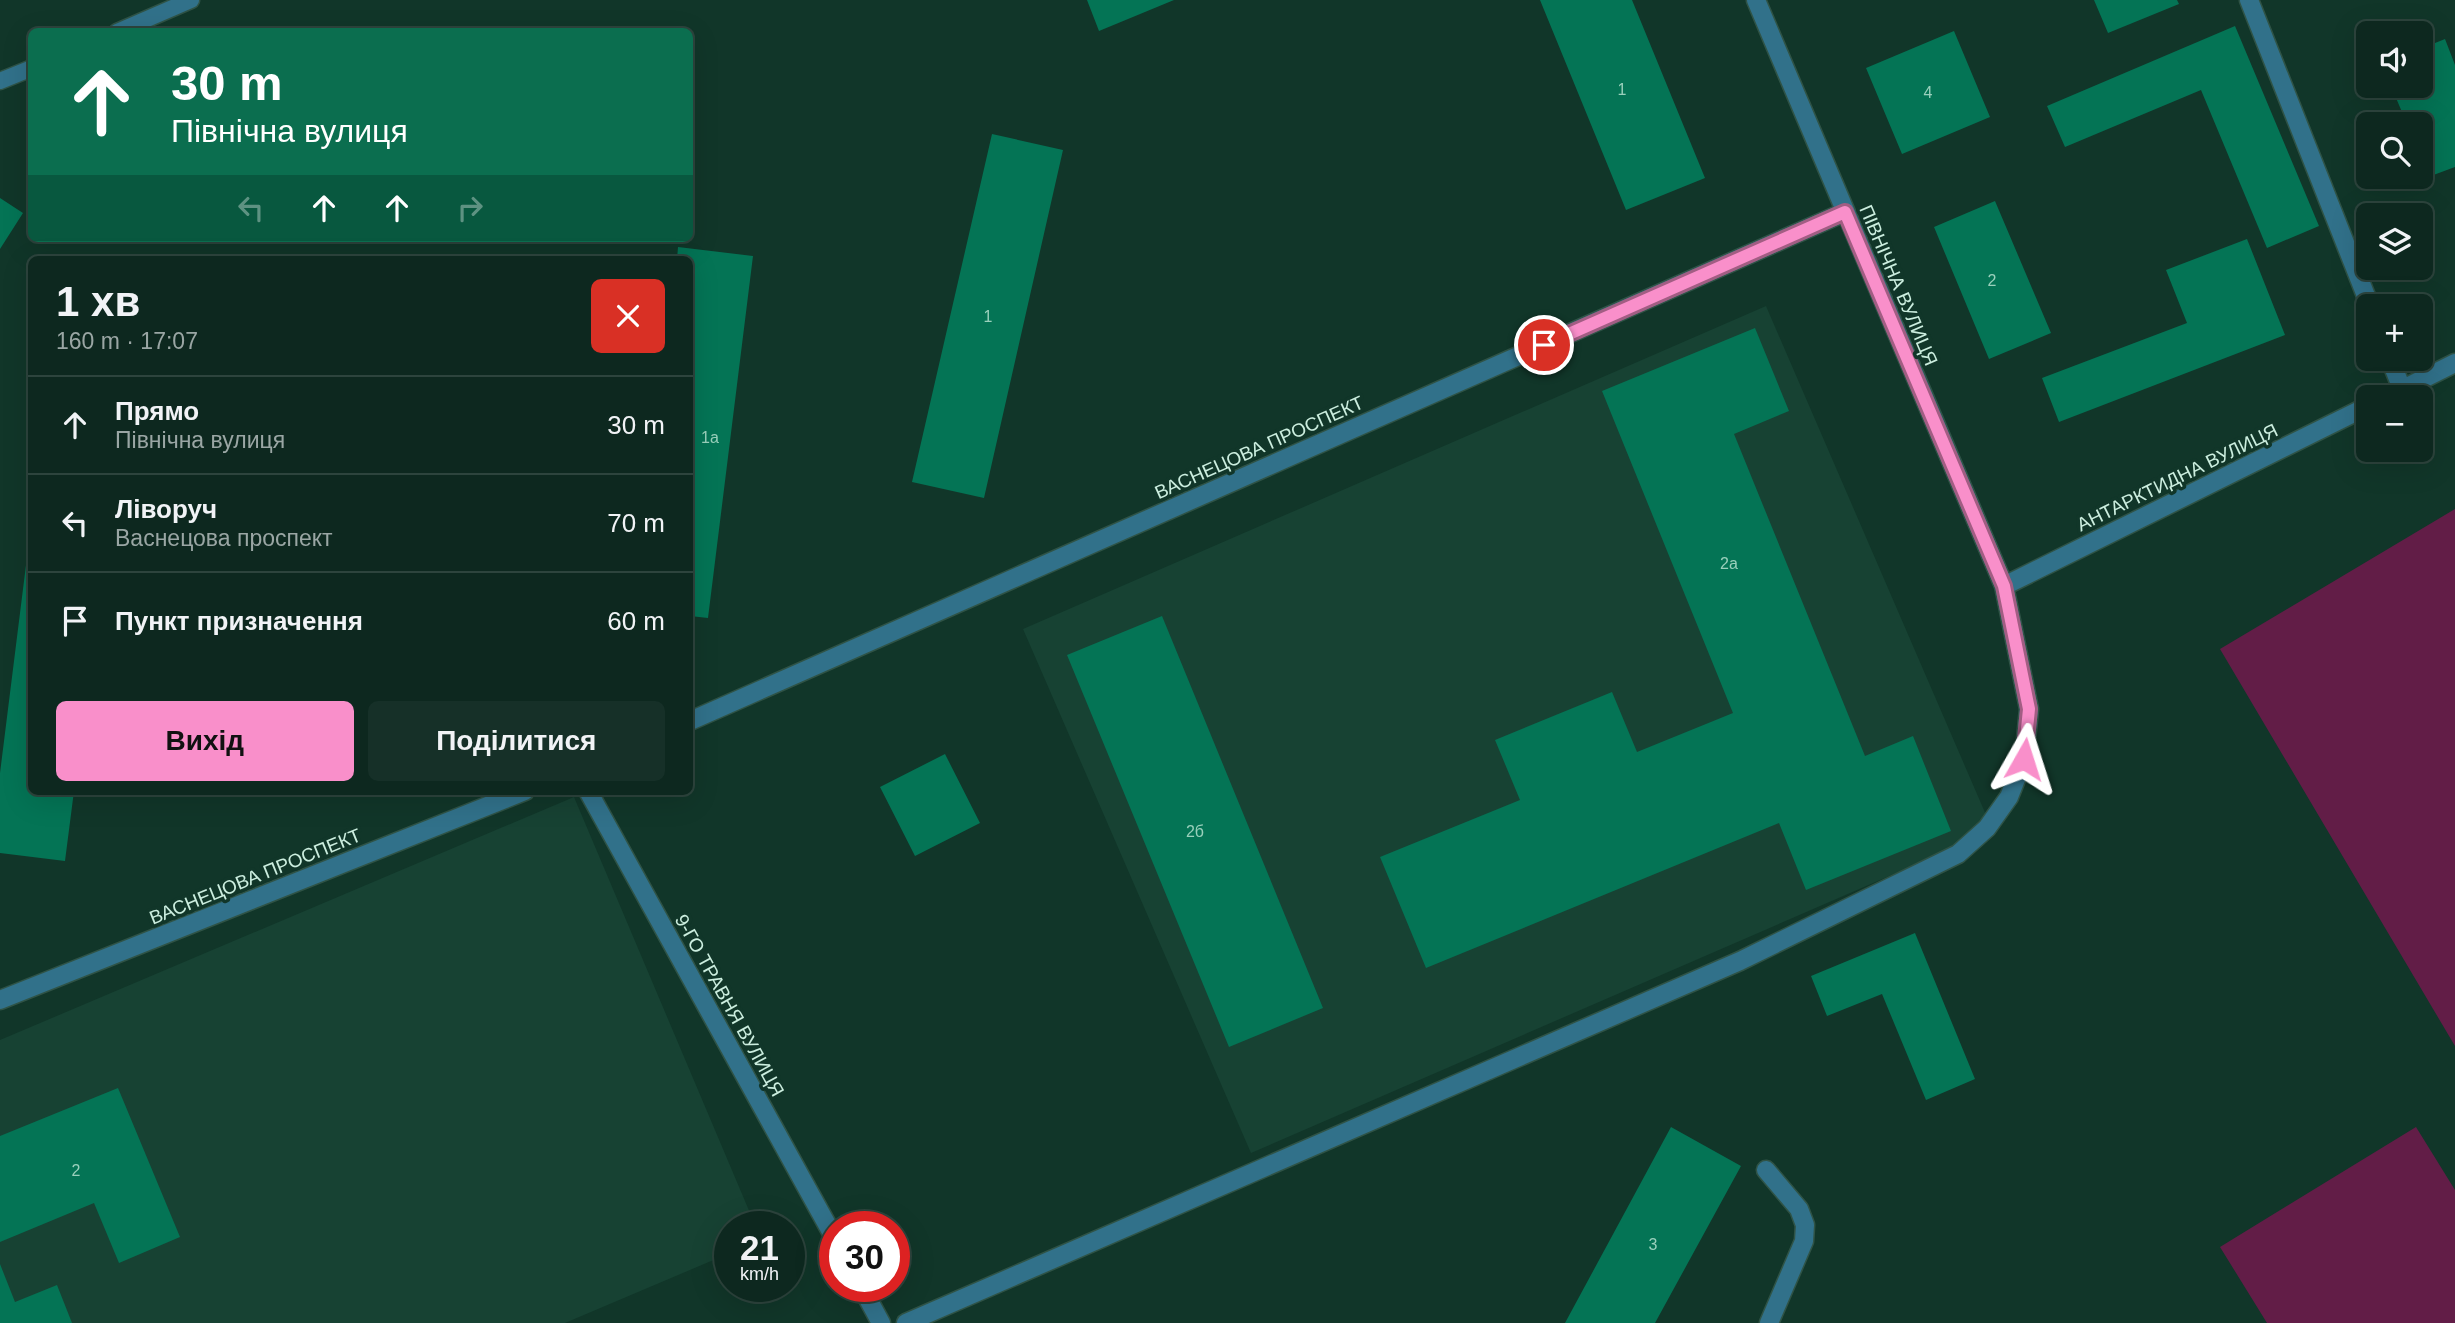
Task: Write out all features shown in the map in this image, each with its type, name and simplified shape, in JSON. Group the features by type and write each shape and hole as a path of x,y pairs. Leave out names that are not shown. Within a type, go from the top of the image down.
{"street":[{"name":"ПІВНІЧНА ВУЛИЦЯ","path":"906,1323 1740,961 1958,854 1987,828 2009,797 2024,759 2029,709 2004,586 1756,0"},
{"path":"2249,0 2365,294"},
{"name":"ВАСНЕЦОВА ПРОСПЕКТ","path":"693,720 1845,212"},
{"path":"2410,385 2455,363"},
{"name":"АНТАРКТИДНА ВУЛИЦЯ","path":"2004,586 2356,413"},
{"name":"ВАСНЕЦОВА ПРОСПЕКТ","path":"0,1000 515,795"},
{"name":"9-ГО ТРАВНЯ ВУЛИЦЯ","path":"590,795 820,1211"},
{"path":"1766,1170 1798,1209 1805,1226 1804,1241 1769,1323"},
{"path":"870,1302 881,1323"}],"lane":[{"path":"124,28 162,5 191,0"},
{"path":"0,81 28,70"}],"shaded area":[{"path":"1766,306 1993,831 1251,1153 1023,629"},
{"path":"2455,509 2455,1046 2220,649"},
{"path":"574,797 749,1211 714,1211 714,1260 565,1323 0,1323 0,1040"},
{"path":"2416,1127 2455,1190 2455,1323 2267,1323 2220,1247"}],"building":[{"path":"1087,0 1174,0 1099,31"},
{"path":"1540,0 1632,0 1705,178 1626,210"},
{"path":"2094,0 2177,0 2179,4 2108,33"},
{"path":"2235,26 2319,226 2267,248 2201,90 2065,147 2047,106"},
{"path":"1954,31 1990,117 1902,154 1866,68"},
{"path":"2445,39 2455,65 2455,167 2433,175 2433,112 2402,112 2396,98 2433,98 2433,44"},
{"path":"992,134 1063,150 984,498 912,482"},
{"path":"0,198 23,213 0,249"},
{"path":"1995,201 2051,333 1989,359 1934,227"},
{"path":"2247,239 2285,335 2059,422 2042,378 2187,323 2166,270"},
{"path":"678,247 753,256 708,618 693,616 693,256 677,256"},
{"path":"1755,328 1789,411 1734,434 1865,756 1913,736 1951,831 1806,890 1779,823 1426,968 1380,857 1520,800 1495,740 1612,692 1637,752 1733,713 1602,391"},
{"path":"28,549 28,795 73,795 65,861 0,853 0,773"},
{"path":"1162,616 1323,1008 1229,1047 1067,655"},
{"path":"945,754 980,823 915,856 880,787"},
{"path":"1915,933 1975,1079 1926,1100 1882,994 1827,1016 1811,976"},
{"path":"118,1088 180,1237 119,1263 94,1203 0,1242 0,1136"},
{"path":"1671,1127 1741,1166 1655,1323 1565,1323"},
{"path":"0,1264 15,1302 57,1285 72,1323 0,1323"}],"route":[{"path":"1544,345 1845,212 2004,586 2029,709 2024,759"}]}
